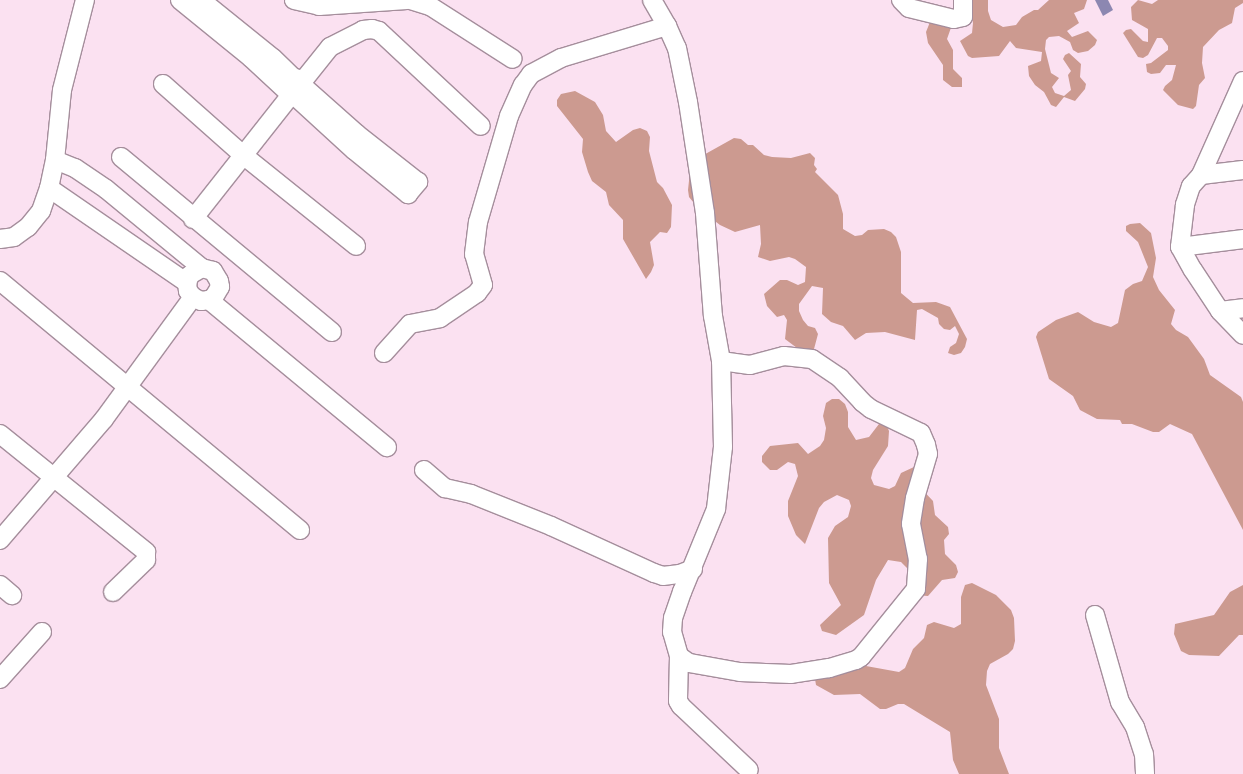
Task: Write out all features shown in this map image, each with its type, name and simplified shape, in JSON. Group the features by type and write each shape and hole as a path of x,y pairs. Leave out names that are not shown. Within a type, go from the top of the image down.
{"street":[{"path":"0,239 14,237 28,227 41,211 49,188 55,160 62,90 85,0"},
{"path":"180,0 206,10 368,152"},
{"path":"294,0 319,6 408,0 430,6 513,59"},
{"path":"652,0 677,48 688,102 706,213 713,316 721,361 720,396 723,447 716,509 673,618 672,632 679,656 678,701 749,770"},
{"path":"901,0 909,8 954,19 963,17 963,0"},
{"path":"384,353 410,324 440,318 477,293 483,285 474,254 478,222 509,116 523,85 531,74 561,58 667,26"},
{"path":"193,219 295,87 330,48 363,30 372,29 379,31 481,126"},
{"path":"1243,81 1201,174 1191,186 1185,205 1180,247 1220,311 1243,334"},
{"path":"163,84 243,155 356,246"},
{"path":"121,157 193,219 332,332"},
{"path":"55,160 75,168 106,189 202,268 213,271 220,281 218,292 196,293"},
{"path":"1201,174 1243,170"},
{"path":"49,188 196,293 387,447"},
{"path":"1180,247 1243,239"},
{"path":"196,293 190,275 202,268"},
{"path":"0,281 300,530"},
{"path":"0,540 128,388 196,293"},
{"path":"1220,311 1243,308"},
{"path":"679,656 689,663 740,672 791,674 829,668 856,660 918,585 918,552 912,524 914,498 928,454 920,433 871,409 840,378 812,359 784,356 750,365 721,361"},
{"path":"0,434 146,552 146,560 113,592"},
{"path":"424,470 445,488 471,494 551,526 654,573 663,576 680,574 693,568"},
{"path":"1095,615 1120,702 1135,727 1144,754 1145,774"},
{"path":"0,679 42,632"}],"shaded area":[{"path":"967,0 988,0 988,11 991,20 1003,27 1016,25 1022,17 1034,10 1038,10 1049,0 1087,0 1084,9 1074,13 1079,23 1067,31 1072,37 1088,31 1097,40 1095,45 1088,51 1078,53 1073,50 1070,42 1059,36 1049,37 1046,40 1045,49 1051,73 1059,78 1052,87 1055,93 1064,96 1071,90 1068,75 1071,71 1063,59 1065,55 1069,53 1081,64 1080,77 1086,84 1085,89 1075,101 1064,97 1056,107 1051,105 1044,92 1035,85 1029,76 1028,66 1041,61 1042,52 1016,48 1010,41 999,56 972,58 968,56 960,41 972,33 973,23 972,18 962,16 953,22 947,39 953,50 953,69 962,78 962,87 952,87 943,80 943,65 928,43 926,32 932,17 958,10"},
{"path":"1095,0 1108,0 1113,10 1103,16"},
{"path":"1138,0 1152,4 1158,0 1243,0 1243,3 1235,8 1232,23 1219,30 1203,47 1202,63 1205,78 1199,85 1196,106 1193,109 1178,105 1163,90 1172,80 1176,65 1166,65 1160,73 1151,74 1147,72 1146,64 1151,63 1168,50 1168,46 1162,38 1157,38 1148,55 1143,58 1138,57 1123,33 1131,29 1143,41 1148,42 1148,29 1132,20 1131,7"},
{"path":"575,91 595,102 603,115 606,131 616,142 633,130 640,128 647,131 650,137 649,151 657,182 663,188 672,205 671,227 667,233 660,232 650,242 654,265 646,279 623,239 623,220 609,205 606,192 592,181 582,152 583,139 557,106 557,100 561,94"},
{"path":"734,138 741,139 748,145 753,145 764,155 772,157 791,158 810,153 815,158 814,165 817,169 815,172 838,195 843,214 843,229 855,236 862,235 868,230 884,229 896,237 901,252 901,293 913,303 936,302 950,307 967,339 961,353 954,355 948,353 950,347 956,343 959,334 955,326 950,330 944,329 939,324 938,318 922,309 917,310 915,340 885,332 866,333 855,340 843,326 831,322 822,314 823,288 812,286 799,304 799,311 803,320 808,326 815,328 818,334 814,349 801,351 785,339 787,320 784,315 777,317 767,306 764,294 780,280 787,280 798,285 805,282 806,267 789,257 770,261 758,257 761,244 760,225 735,232 720,225 698,208 689,197 691,162"},
{"path":"1140,223 1151,233 1156,258 1153,277 1159,290 1175,310 1171,324 1176,330 1188,337 1204,359 1210,375 1241,397 1243,402 1243,530 1192,434 1170,424 1159,432 1153,432 1132,424 1122,424 1120,420 1097,419 1080,410 1073,396 1049,379 1036,337 1038,332 1056,320 1078,312 1094,322 1111,327 1118,323 1125,290 1133,284 1142,281 1148,267 1138,242 1126,231 1126,226"},
{"path":"832,399 839,399 845,404 848,412 848,427 856,440 869,437 879,424 886,424 889,431 888,446 873,470 871,478 874,485 889,489 895,486 901,473 914,467 920,470 916,483 933,501 935,515 948,527 949,534 944,540 945,554 956,565 958,572 955,578 942,580 928,596 914,595 910,571 901,562 888,560 876,580 864,615 836,635 822,631 820,625 841,605 829,583 828,538 835,526 848,517 851,506 849,500 837,495 824,502 819,508 805,544 796,535 788,516 788,501 798,476 795,464 788,462 777,470 770,470 762,462 762,456 770,446 798,443 808,454 820,446 824,440 826,428 823,416 826,403"},
{"path":"972,583 996,595 1011,610 1014,618 1015,641 1013,649 990,664 987,671 986,685 999,719 999,748 1009,774 959,774 953,760 950,732 904,704 880,709 860,694 834,695 816,685 815,679 855,664 899,672 905,668 913,649 924,638 927,625 934,622 954,628 961,624 961,597 965,585"},
{"path":"1243,585 1243,635 1239,635 1219,656 1189,655 1181,651 1174,634 1175,624 1214,615 1230,592"}]}
